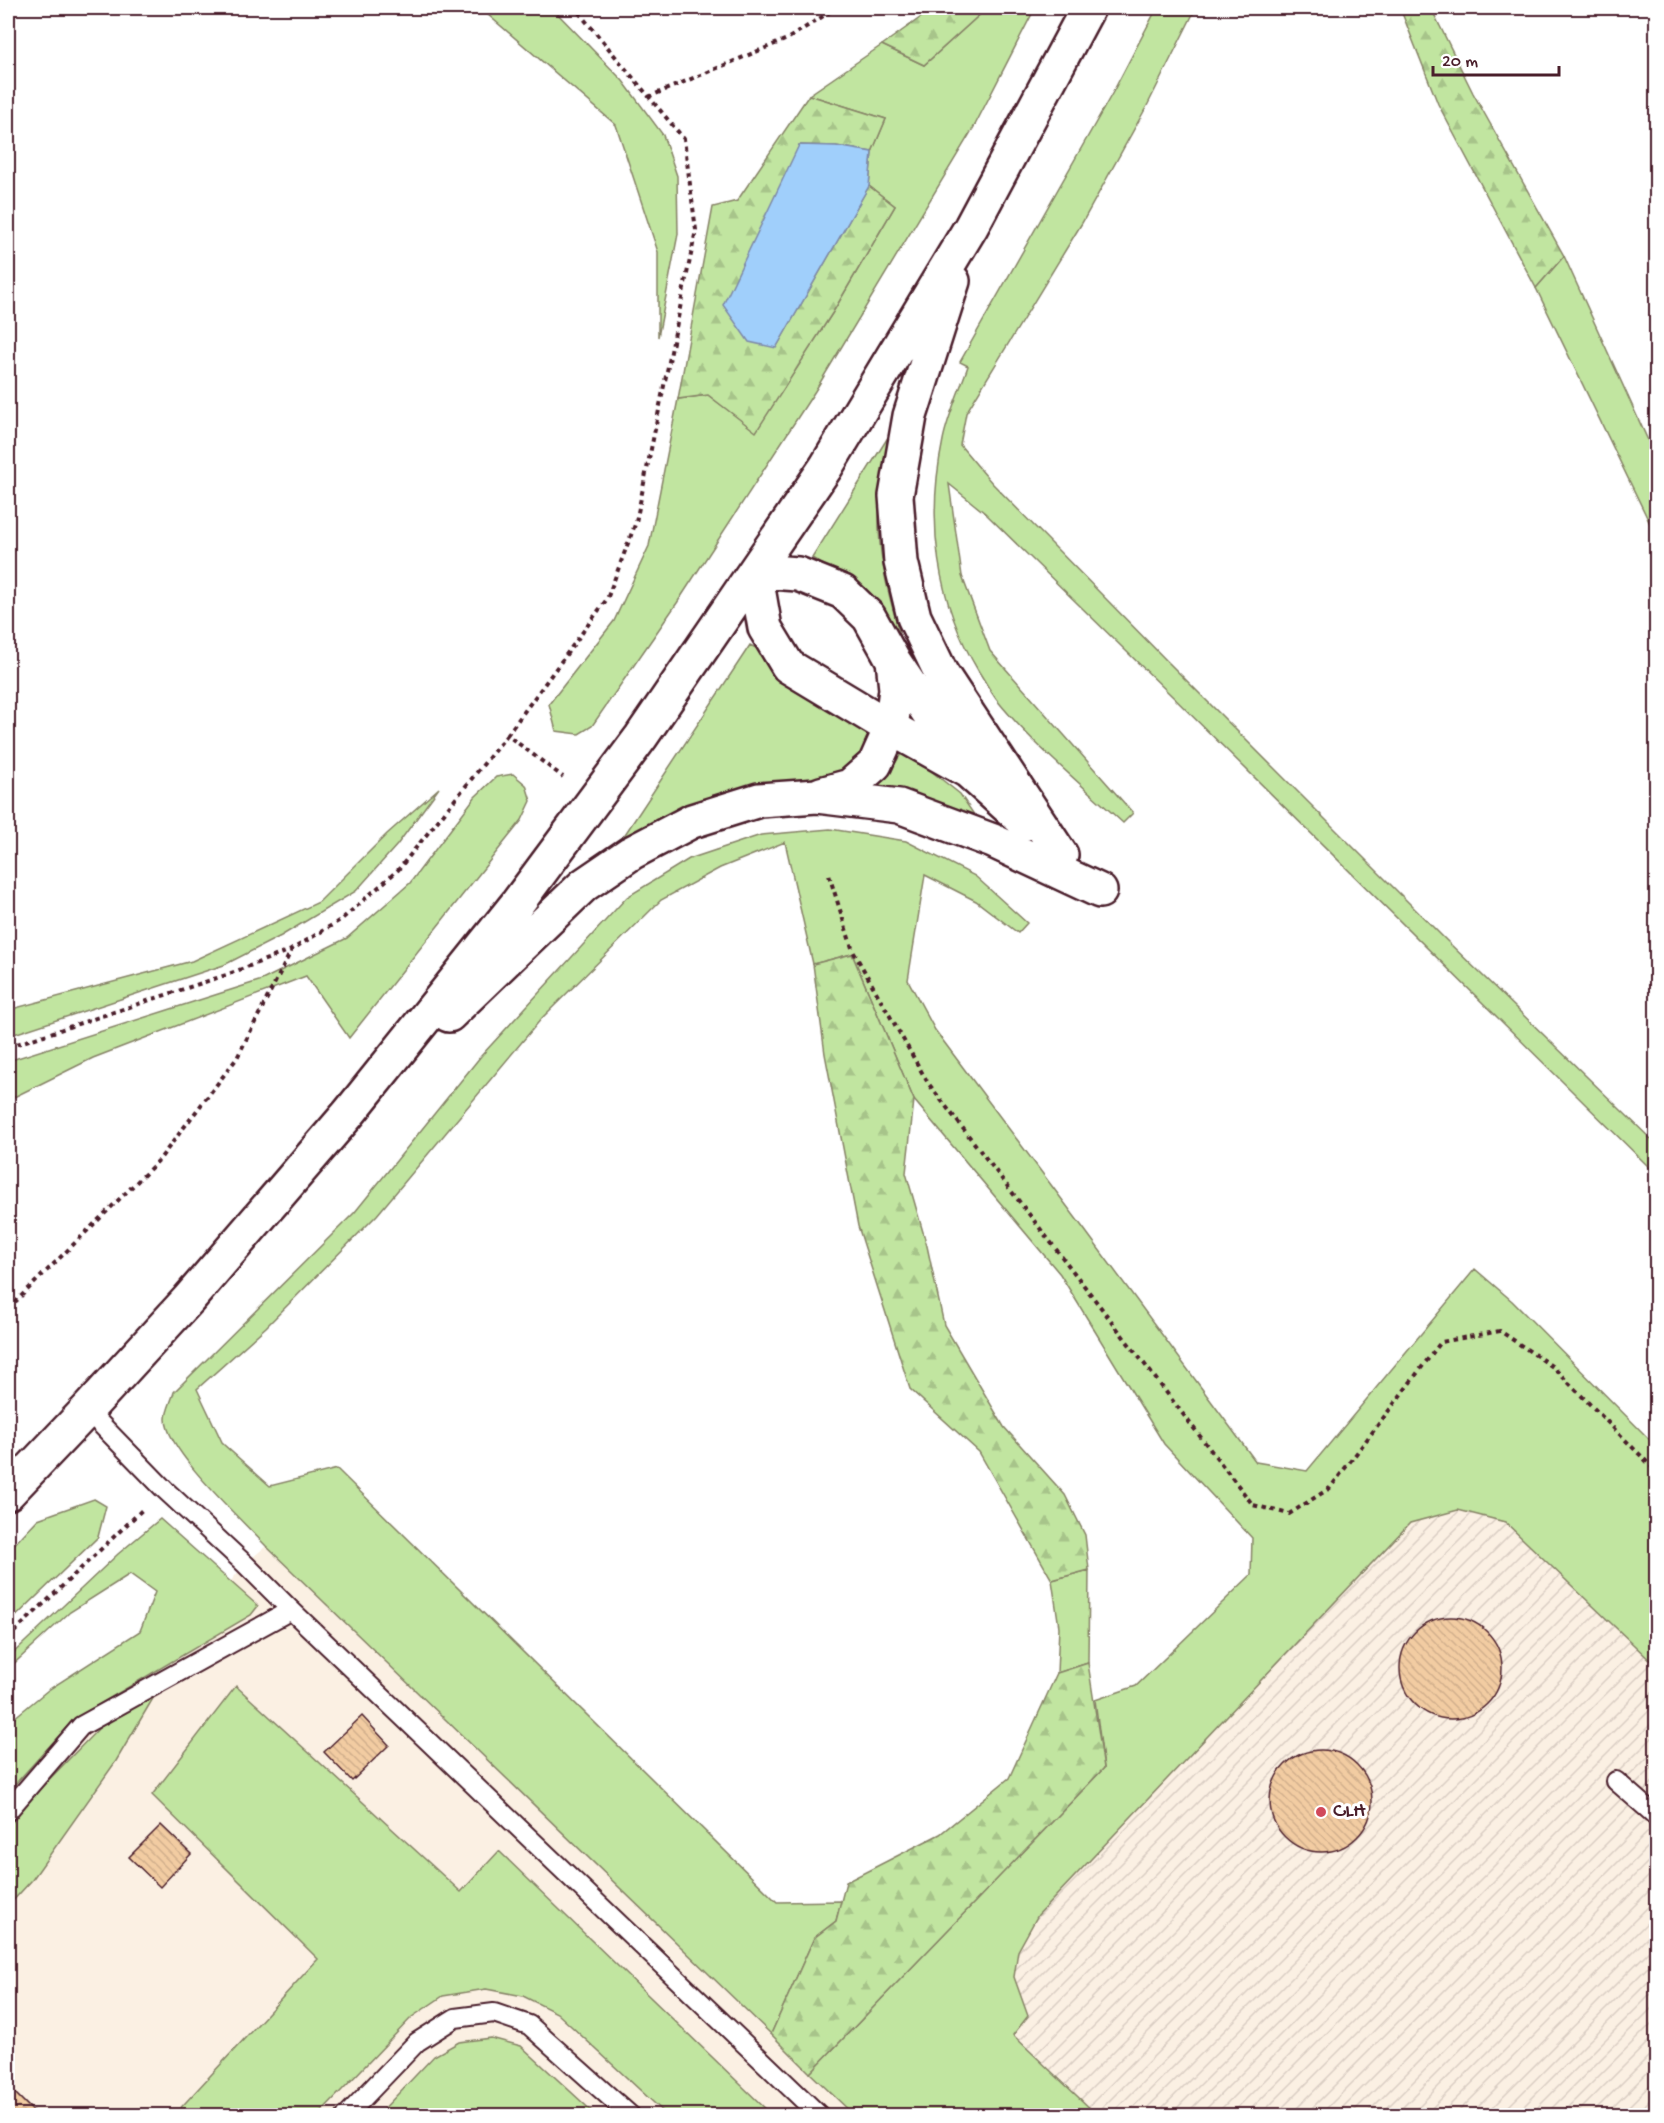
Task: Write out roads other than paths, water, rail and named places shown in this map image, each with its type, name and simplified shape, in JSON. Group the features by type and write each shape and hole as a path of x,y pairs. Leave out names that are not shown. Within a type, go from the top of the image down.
{"street":[{"path":"8,1493 188,1300 349,1113 516,905 641,737 826,467 971,227 1088,8"},
{"path":"971,227 910,416 896,496 901,562 914,617 941,673 1061,855"},
{"path":"755,571 798,574 843,592 869,617 893,660 968,771"},
{"path":"349,1113 584,885 632,853 692,820 759,800 817,796 899,806 993,841 1100,891 968,771 788,666 765,628 755,571"},
{"path":"817,796 850,786 875,765 891,728 896,689 893,660"}],"lane":[{"path":"87,1410 164,1489 820,2115"},
{"path":"8,1811 81,1726 291,1610"},
{"path":"1616,1781 1656,1816"},
{"path":"346,2115 417,2042 455,2018 494,2013 529,2025 632,2115"}],"water":[{"path":"799,145 836,146 872,152 869,186 776,348 749,342 723,305"}],"place":[{"name":"CLH","path":"1321,1812"}]}
